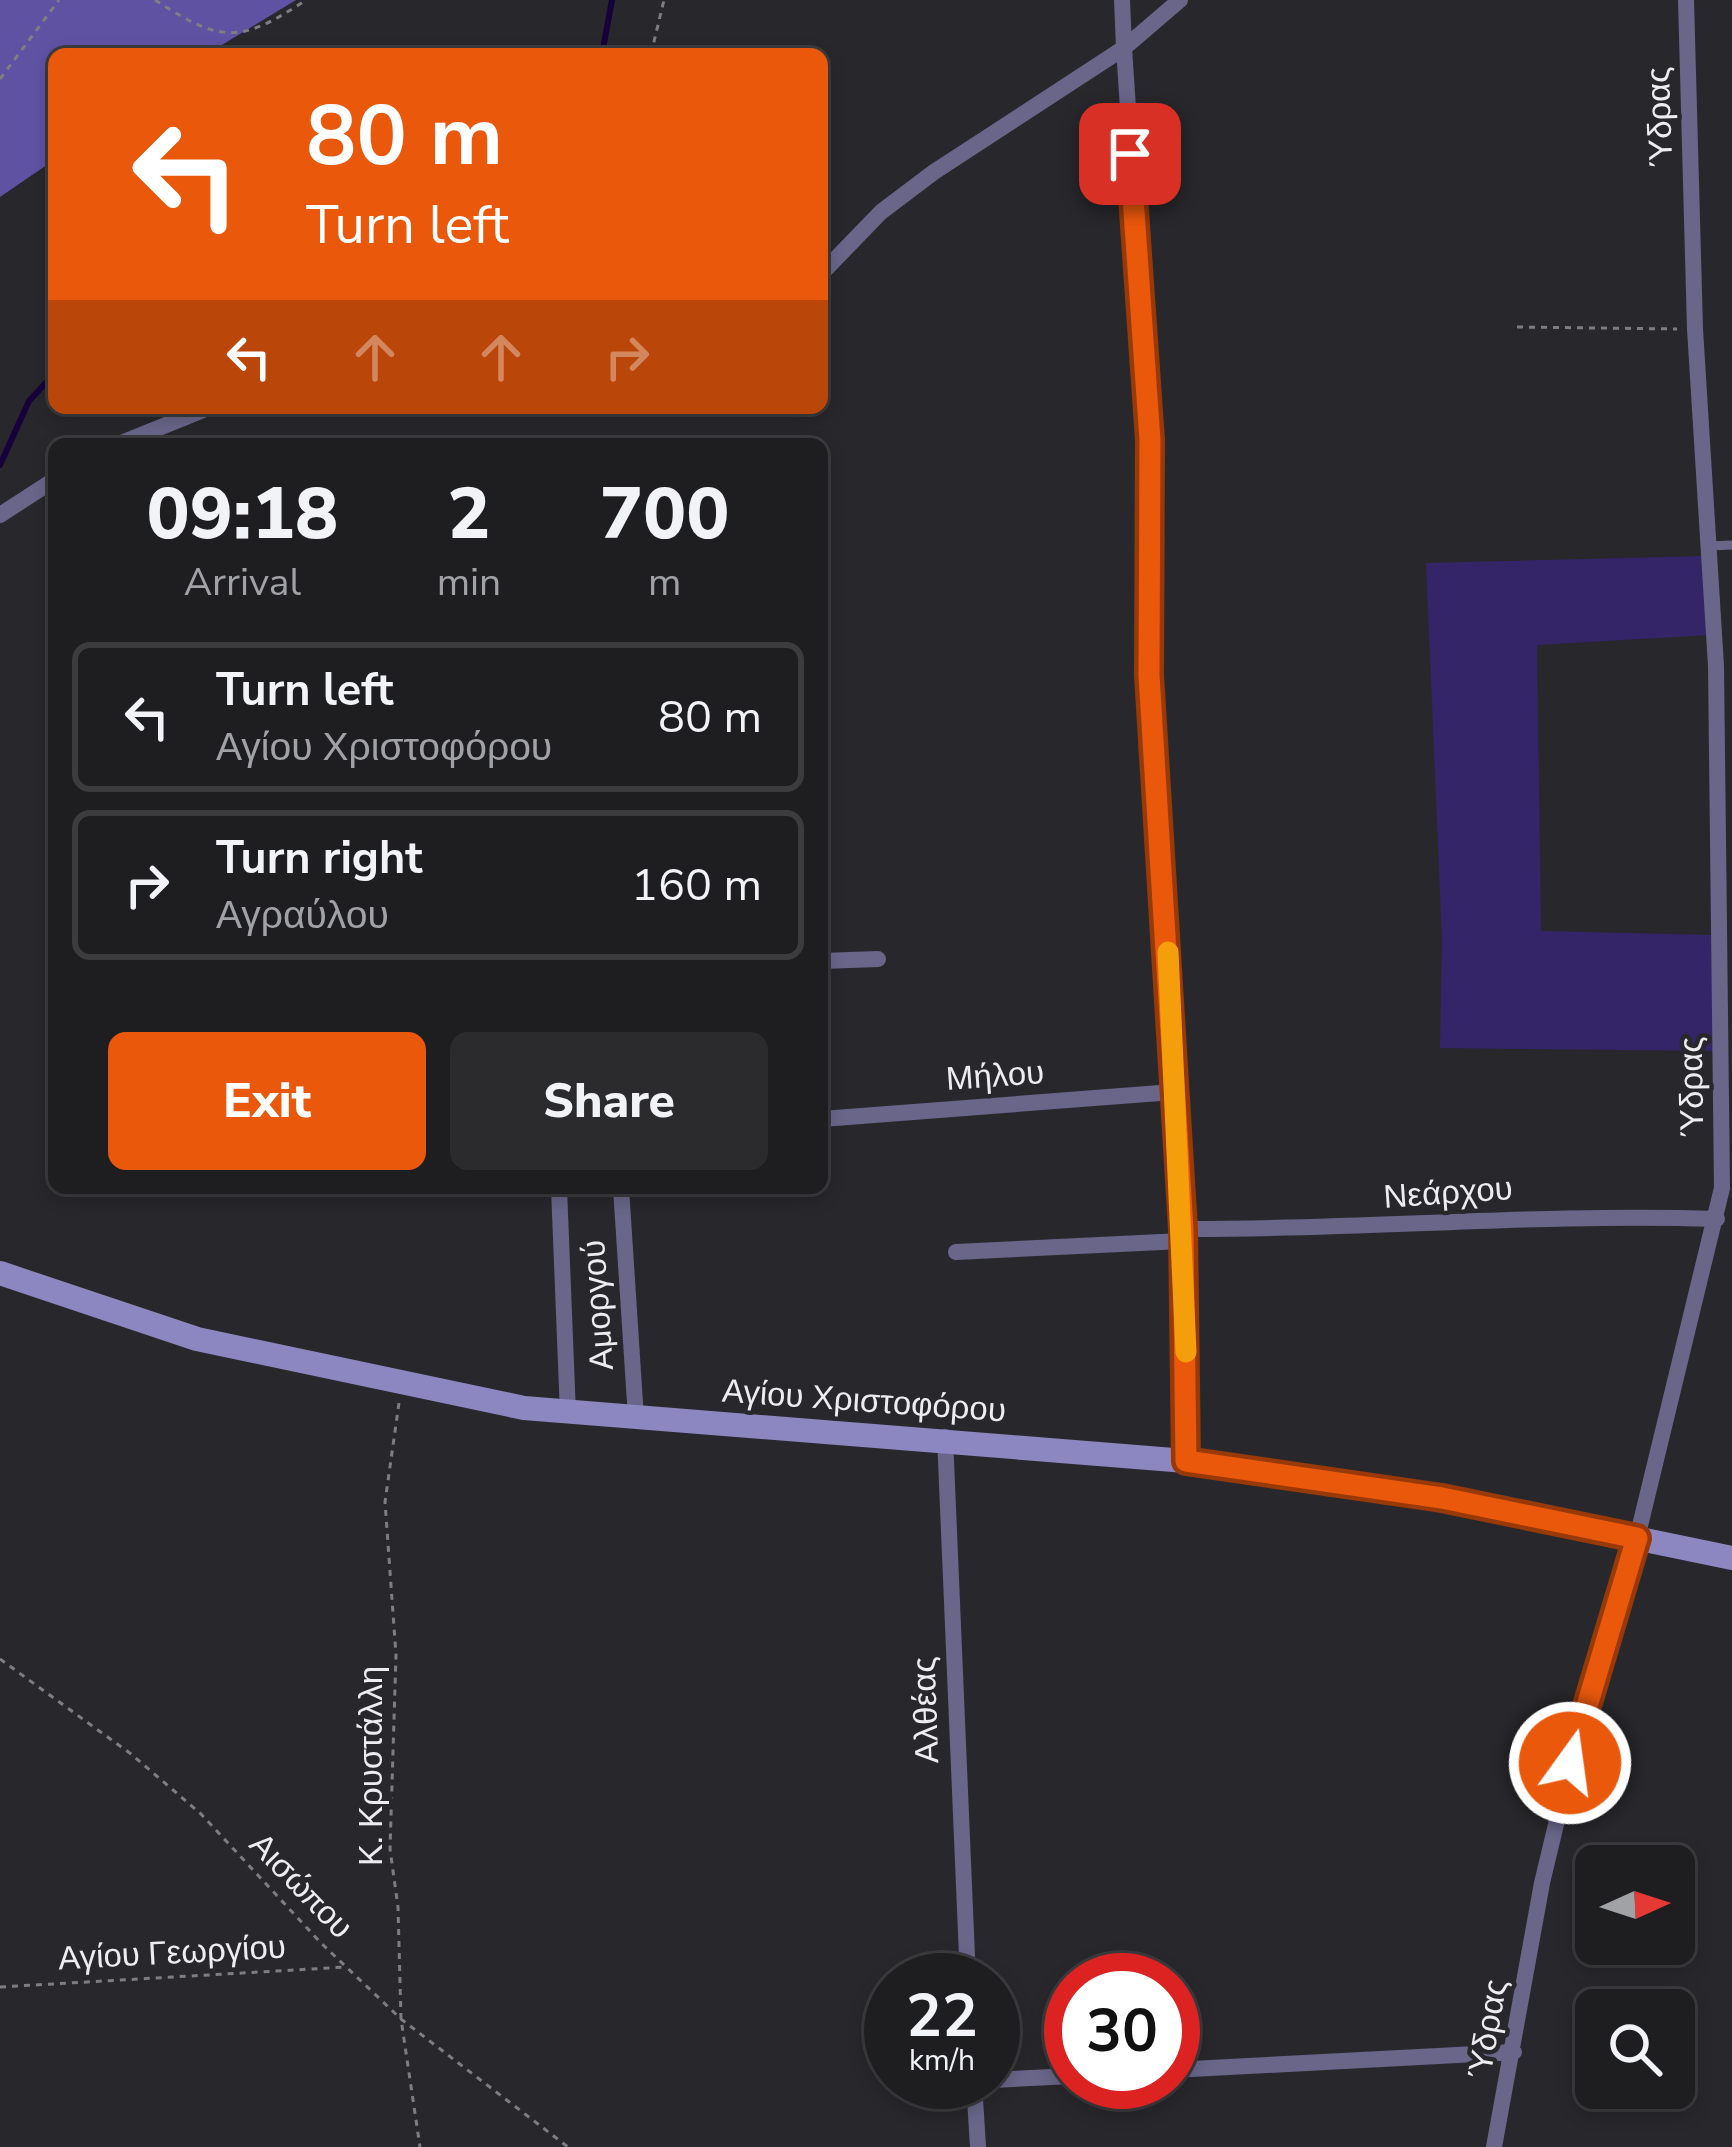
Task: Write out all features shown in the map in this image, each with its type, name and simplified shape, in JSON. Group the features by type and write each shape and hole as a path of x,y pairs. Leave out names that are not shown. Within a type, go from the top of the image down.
{"main road":[{"name":"Αγίου Χριστοφόρου","path":"0,1274 197,1339 401,1386 568,1414 945,1437 1186,1461 1442,1498 1732,1558"}],"street":[{"path":"1122,0 1150,440 1149,675 1183,1235 1186,1461"},
{"path":"828,267 881,212 1124,48 1180,0"},
{"name":"Ύδρας","path":"1494,2147 1542,1883 1580,1724 1637,1538 1718,1220 1724,1146 1724,666 1710,546 1695,329 1686,0"},
{"path":"134,438 193,414"},
{"path":"0,515 48,484"},
{"path":"828,961 878,959"},
{"name":"Μήλου","path":"828,1119 1173,1092"},
{"path":"559,1194 568,1414"},
{"name":"Αμοργού","path":"621,1194 636,1418"},
{"name":"Νεάρχου","path":"956,1252 1183,1235 1597,1215 1718,1220"},
{"name":"Αλθέας","path":"945,1437 967,1953"},
{"path":"1200,2069 1514,2052"},
{"path":"976,2109 978,2147"}],"lane":[{"path":"1710,546 1732,545"}],"path":[{"path":"0,79 59,0"},
{"path":"154,0 207,31 226,35 247,34 306,0"},
{"path":"652,48 664,0"},
{"path":"1517,327 1695,329"},
{"name":"Κ. Κρυστάλλη","path":"401,1386 385,1502 396,1655 390,1849 398,1907 401,2019 420,2147"},
{"name":"Αισώπου","path":"0,1659 131,1754 200,1814 401,2019 568,2147"},
{"name":"Αγίου Γεωργίου","path":"0,1987 346,1967"}],"shaded area":[{"path":"0,0 296,0 217,48 48,48 48,164 0,197"},
{"path":"1704,556 1709,635 1537,645 1541,931 1714,935 1715,1051 1440,1048 1442,940 1426,563"}],"waterway":[{"path":"603,48 612,0"},
{"path":"0,465 29,401 48,380"}],"slow traffic":[{"path":"1168,952 1186,1352"}],"route":[{"path":"1130,154 1150,440 1149,675 1183,1229 1186,1461 1442,1498 1637,1538 1606,1628 1570,1763"}]}
